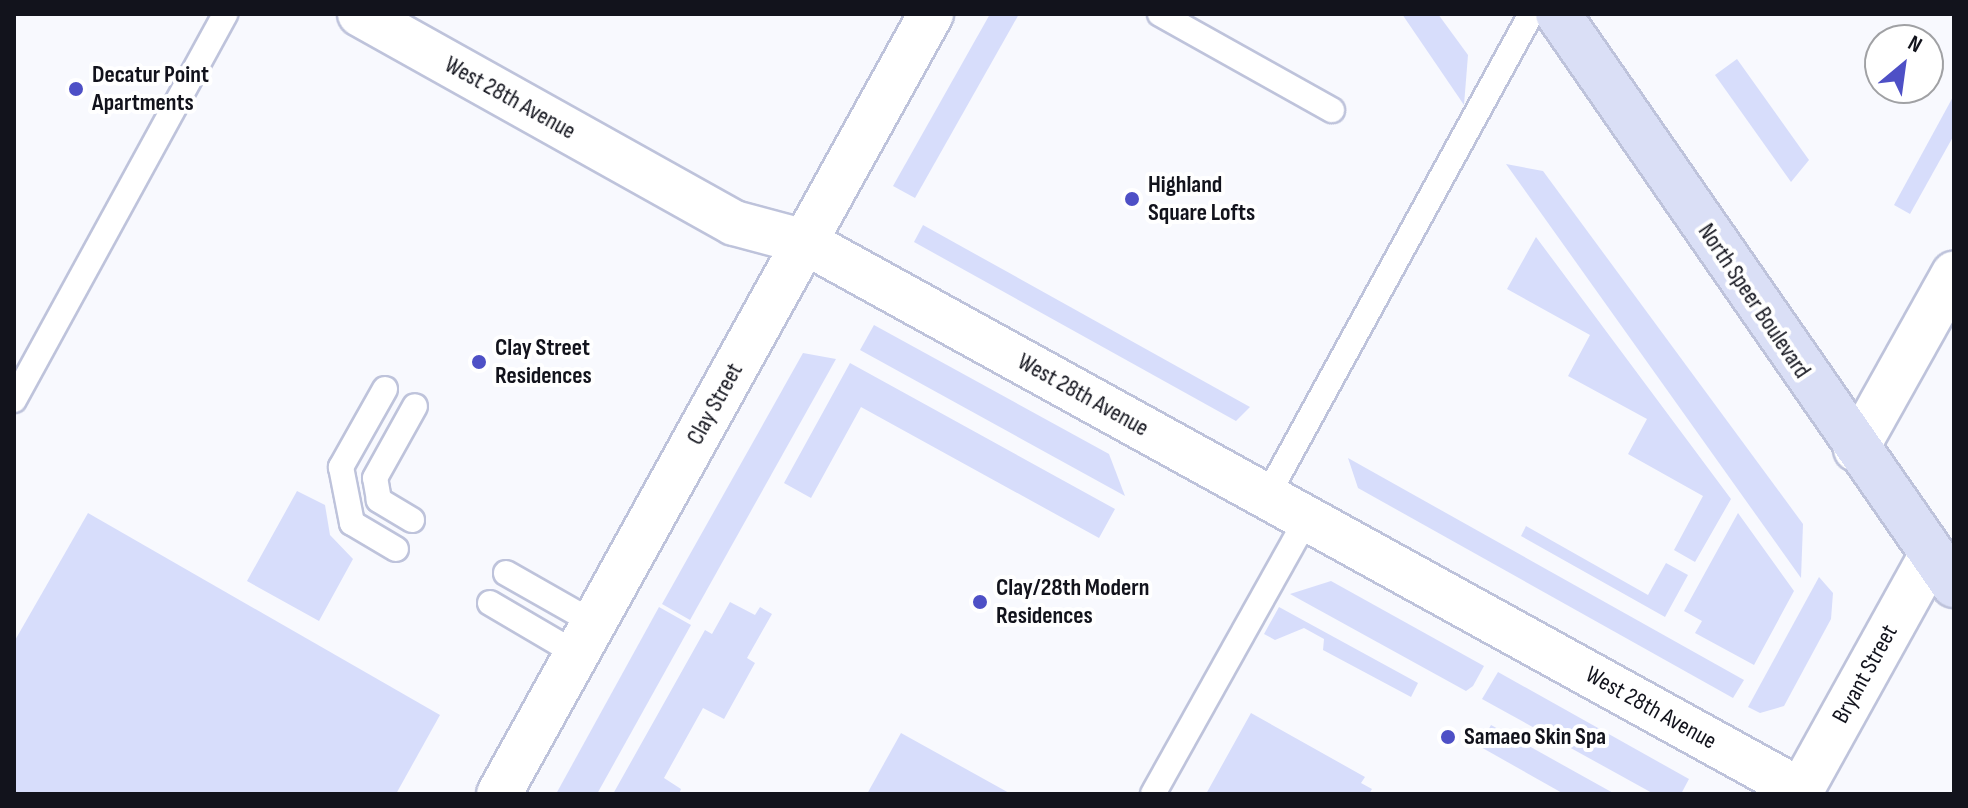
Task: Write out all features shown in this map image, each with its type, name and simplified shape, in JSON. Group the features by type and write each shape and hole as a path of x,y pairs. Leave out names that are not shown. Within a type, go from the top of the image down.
{"main road":[{"name":"North Speer Boulevard","path":"1558,14 1856,449 1943,569"}],"street":[{"name":"West 28th Avenue","path":"360,14 734,223 805,242 1800,792"},
{"name":"Clay Street","path":"499,794 931,14"},
{"path":"1856,449 1954,274"},
{"name":"Bryant Street","path":"1800,792 1943,569"}],"lane":[{"path":"14,400 225,14"},
{"path":"1160,14 1332,110"},
{"path":"1267,496 1531,14"},
{"path":"385,389 341,467 352,523 396,549"},
{"path":"412,520 379,500 375,478 415,406"},
{"path":"1153,794 1307,518"},
{"path":"506,573 585,638"},
{"path":"490,603 585,638"}],"shaded area":[{"path":"990,14 1019,14 915,198 893,186"},
{"path":"1402,14 1438,14 1468,55 1464,105"},
{"path":"1737,59 1809,160 1791,182 1715,75"},
{"path":"1954,95 1954,135 1910,214 1894,205"},
{"path":"1506,164 1543,171 1803,524 1801,578"},
{"path":"923,225 1250,407 1236,421 914,242"},
{"path":"1536,237 1731,499 1695,562 1674,550 1703,496 1628,454 1647,419 1568,376 1590,335 1507,289"},
{"path":"874,325 1109,454 1125,496 860,350"},
{"path":"803,353 836,359 690,620 662,604"},
{"path":"850,363 1115,509 1099,538 861,407 811,498 784,483"},
{"path":"1348,458 1744,680 1733,698 1358,488"},
{"path":"297,491 325,505 330,535 353,559 319,621 247,581"},
{"path":"88,513 440,715 396,794 14,794 14,642"},
{"path":"1738,513 1794,591 1754,665 1695,633 1702,621 1684,611"},
{"path":"1526,526 1648,595 1666,563 1688,575 1665,617 1521,536"},
{"path":"1819,577 1833,593 1831,619 1784,706 1760,713 1748,707"},
{"path":"1331,581 1484,666 1473,686 1466,691 1290,594"},
{"path":"730,602 755,615 760,607 772,614 747,658 755,663 724,719 703,708 664,778 681,789 679,794 613,794 705,630 712,634"},
{"path":"659,607 691,625 597,794 556,794"},
{"path":"1279,607 1418,683 1411,697 1323,650 1324,639 1304,628 1275,640 1264,634"},
{"path":"1498,672 1689,779 1681,794 1654,794 1482,699"},
{"path":"1251,713 1365,777 1361,783 1372,789 1369,794 1206,794"},
{"path":"1491,725 1615,794 1564,794 1479,746"},
{"path":"901,733 1011,794 867,794"}],"place":[{"name":"Decatur Point Apartments","path":"76,89"},
{"name":"Highland Square Lofts","path":"1132,199"},
{"name":"Clay Street Residences","path":"479,362"},
{"name":"Clay/28th Modern Residences","path":"980,602"},
{"name":"Samaeo Skin Spa","path":"1448,737"}]}
